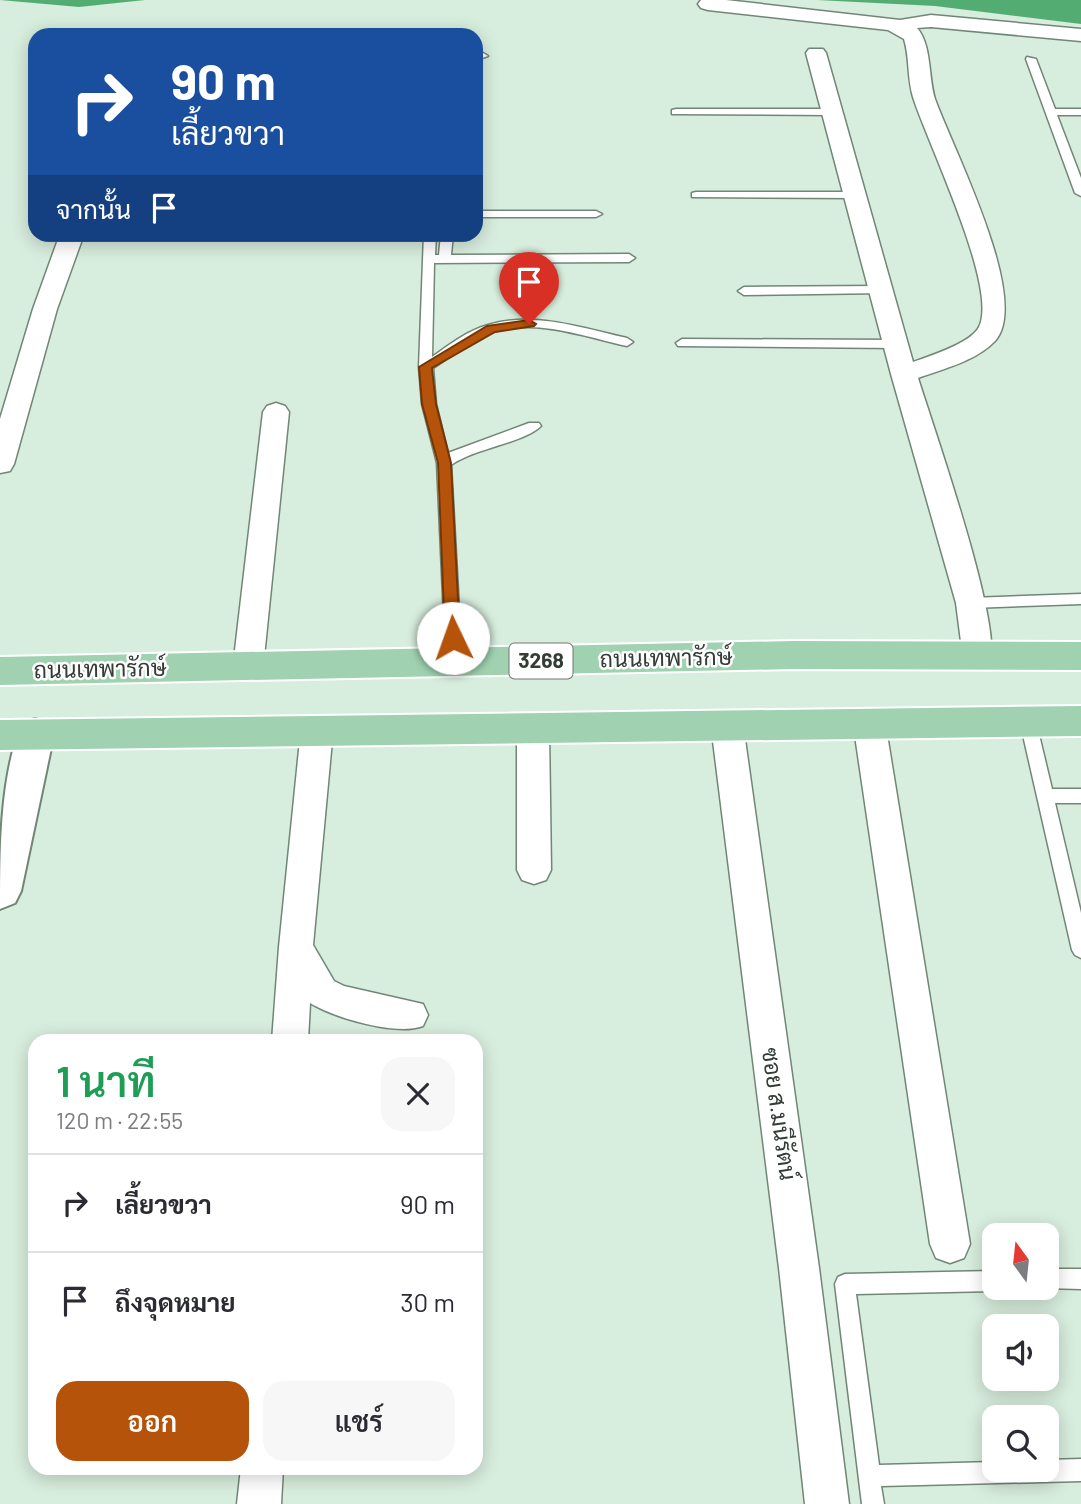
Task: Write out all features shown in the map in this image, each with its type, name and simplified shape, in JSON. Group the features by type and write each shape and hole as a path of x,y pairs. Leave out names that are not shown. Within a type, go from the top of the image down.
{"main road":[{"name":"ถนนเทพารักษ์","path":"0,671 793,655 1081,656"},
{"path":"18,734 533,730 869,722 1081,722"}],"street":[{"path":"708,4 891,24 903,27 915,36 918,43 920,83 983,252 996,302 992,328 979,340 967,349 904,374"},
{"path":"903,27 910,23 931,21 1081,35"},
{"path":"817,53 904,374 971,603 978,657"},
{"path":"0,464 45,309 69,242"},
{"path":"248,667 276,412"},
{"path":"869,722 950,1244"},
{"name":"ซอย ส.มนีรัตน์","path":"727,725 799,1268 827,1504"},
{"path":"290,1034 317,730"},
{"path":"533,730 534,870"},
{"path":"0,891 18,734"},
{"path":"296,947 322,992 338,1001 410,1015"},
{"path":"259,1504 261,1475"}],"lane":[{"path":"1031,59 1081,193"},
{"path":"676,112 833,112"},
{"path":"1050,112 1081,112"},
{"path":"696,195 856,195"},
{"path":"483,214 596,214"},
{"path":"430,242 425,367 429,404 444,463 454,663"},
{"path":"445,259 446,242"},
{"path":"429,259 629,258"},
{"path":"744,291 881,290"},
{"path":"425,367 476,335 509,324 529,324 627,342"},
{"path":"682,343 896,344"},
{"path":"444,463 460,450 501,440 534,426"},
{"path":"971,603 1081,599"},
{"path":"1028,722 1081,950"},
{"path":"1045,796 1081,796"},
{"path":"1059,1279 1081,1279"},
{"path":"873,1504 845,1283 982,1280"},
{"path":"869,1476 1081,1470"}],"shaded area":[{"path":"0,0 145,0 79,7"},
{"path":"817,0 1081,0 1081,24 935,6"}],"route":[{"path":"453,638 444,463 429,404 425,367 491,328 529,324"}]}
